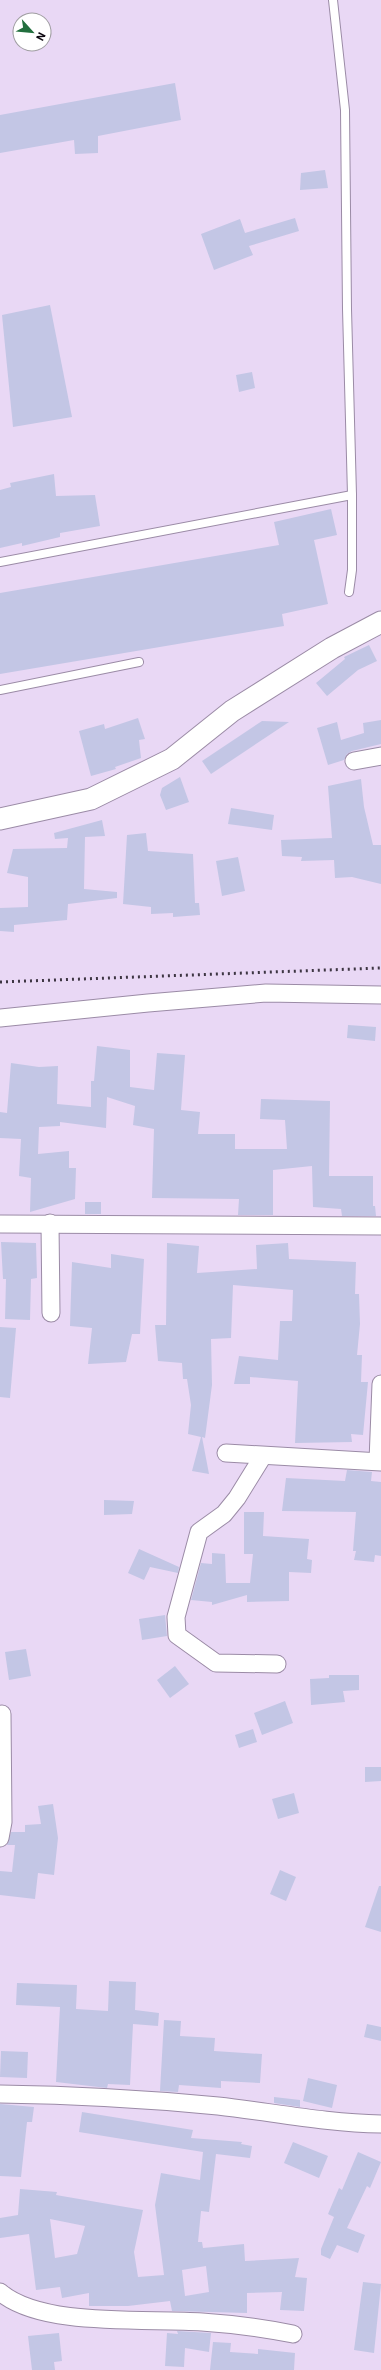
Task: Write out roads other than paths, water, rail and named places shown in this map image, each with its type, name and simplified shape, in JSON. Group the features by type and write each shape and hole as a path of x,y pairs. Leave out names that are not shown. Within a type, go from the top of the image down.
{"street":[{"path":"0,819 91,799 147,771 172,758 232,711 332,648 381,622"},
{"path":"354,761 381,756"},
{"path":"0,1018 148,1002 266,993 381,996"},
{"path":"50,1223 51,1313"},
{"path":"0,1224 50,1223 381,1226"},
{"path":"226,1453 379,1462 381,1384"},
{"path":"263,1456 237,1498 224,1514 199,1532 176,1617 177,1635 216,1663 277,1664"},
{"path":"0,1838 3,1822 2,1714"},
{"path":"0,2094 50,2095 218,2106 302,2118 381,2124"},
{"path":"0,2292 11,2302 36,2310 105,2320 201,2322 265,2328 292,2334"}],"lane":[{"path":"334,0 345,110 347,309 352,495 352,570 348,592"},
{"path":"0,562 352,495"},
{"path":"0,690 139,662"}],"railway":[{"path":"0,982 381,968"}]}
